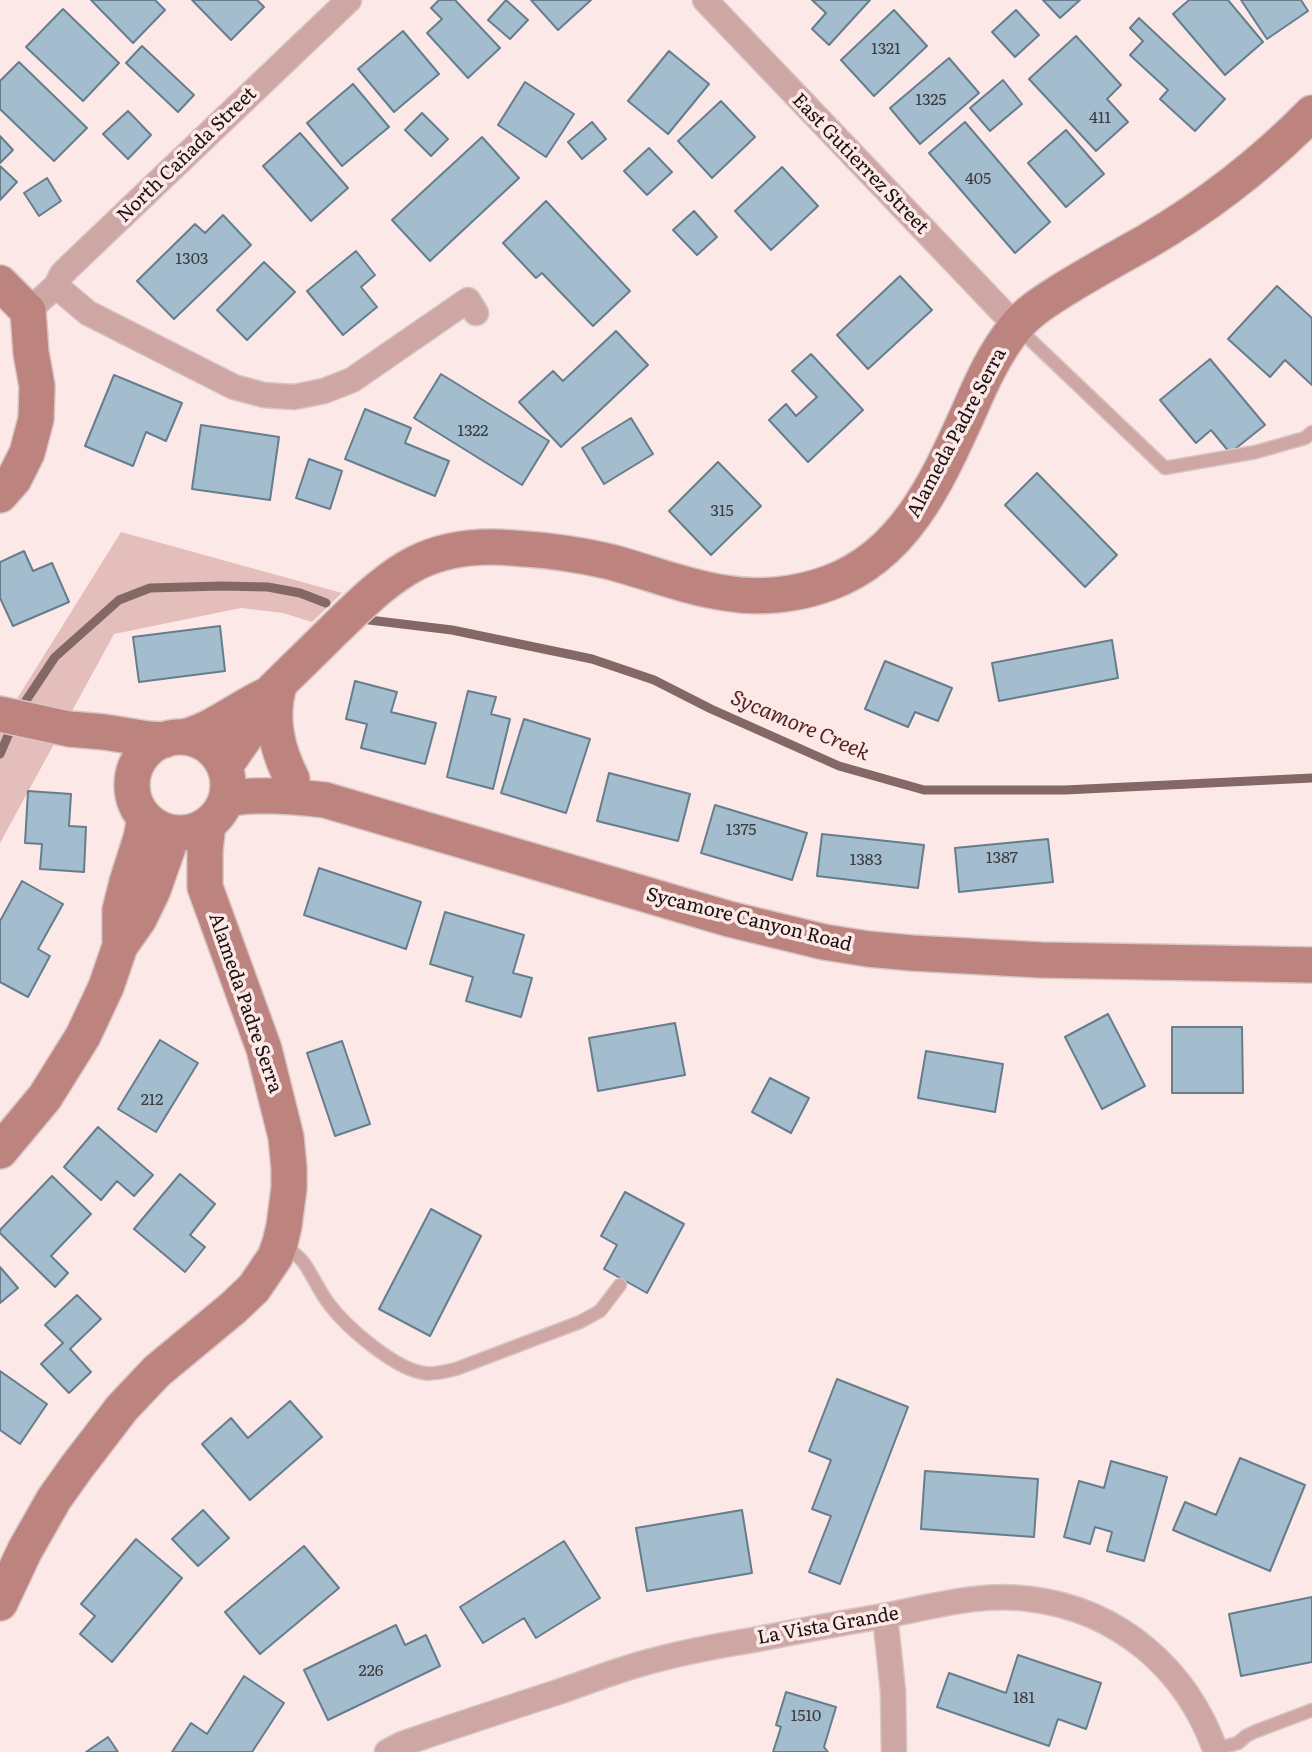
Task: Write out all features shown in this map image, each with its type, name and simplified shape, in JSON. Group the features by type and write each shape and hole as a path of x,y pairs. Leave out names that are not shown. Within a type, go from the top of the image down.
{"street":[{"name":"North Cañada Street","path":"28,311 56,286 70,266 349,0"},
{"name":"East Gutierrez Street","path":"705,0 1016,326"},
{"name":"Alameda Padre Serra","path":"174,739 216,724 274,688 388,581 419,562 451,551 503,547 558,551 608,561 725,593 746,595 800,593 851,574 884,551 911,522 944,465 991,365 1016,326 1043,302 1191,214 1249,171 1312,113"},
{"path":"0,283 28,311 37,386 36,419 27,453 14,478 0,495"},
{"path":"56,286 88,313 234,387 264,395 294,397 324,391 352,380 468,300 476,313"},
{"path":"274,688 274,725 281,755 292,779"},
{"name":"Alameda Padre Serra","path":"0,1603 25,1550 54,1499 122,1408 157,1371 254,1288 275,1257 280,1243 289,1188 286,1137 264,1049 207,894 205,851 221,790 274,688"},
{"path":"6,715 69,729 148,739 198,741 219,757 221,790 196,830 164,828 141,838 120,910 120,946"},
{"path":"69,729 101,748 133,777"},
{"path":"164,828 134,799 133,777 144,754 153,746 174,739"},
{"name":"Sycamore Canyon Road","path":"325,800 292,779 235,771 221,790 242,796 325,800 729,919 835,944 912,953 1041,960 1312,965"},
{"path":"0,1151 45,1097 83,1036 106,987 120,946 139,919 153,890 164,828"},
{"name":"Alameda Padre Serra","path":"164,828 188,869 207,894"},
{"path":"153,890 169,884 207,894"},
{"name":"La Vista Grande","path":"387,1752 402,1744 643,1663 713,1647 966,1600 1006,1597 1030,1599 1082,1611 1130,1636 1178,1680 1202,1716 1216,1751"},
{"path":"886,1616 893,1691 894,1752"}],"lane":[{"path":"1016,326 1166,468 1256,452 1305,438 1312,432"},
{"path":"280,1243 303,1260 316,1286 331,1307 355,1332 381,1353 422,1373 436,1374 456,1369 580,1322 600,1311 620,1285"},
{"path":"1216,1751 1238,1743 1254,1732 1312,1710"}],"shaded area":[{"path":"121,532 342,593 312,622 283,613 241,608 114,634 0,843 0,726"}],"building":[{"path":"91,0 155,0 165,10 133,43"},
{"path":"192,0 257,0 264,7 231,40"},
{"path":"439,0 455,0 500,48 468,78 427,33 442,19 431,8"},
{"path":"506,0 528,20 510,39 488,20"},
{"path":"531,0 591,0 558,30"},
{"path":"812,0 870,0 829,45 812,29 826,13"},
{"path":"1043,0 1080,0 1060,18"},
{"path":"1189,0 1228,0 1263,42 1225,75 1173,14"},
{"path":"1241,0 1301,0 1308,11 1267,39"},
{"path":"63,9 119,63 83,101 26,47"},
{"path":"894,10 927,46 874,96 841,60"},
{"path":"1016,10 1039,35 1015,57 992,32"},
{"path":"1139,18 1225,99 1195,131 1160,99 1168,90 1130,55 1143,41 1130,28"},
{"path":"403,31 439,74 394,112 358,69"},
{"path":"1076,36 1121,85 1107,99 1128,122 1096,151 1029,79"},
{"path":"142,46 194,95 178,112 126,63"},
{"path":"669,51 709,84 668,134 628,101"},
{"path":"949,58 979,93 920,144 890,108"},
{"path":"19,62 87,128 54,161 0,109 0,81"},
{"path":"1003,80 1022,104 990,131 970,108"},
{"path":"525,82 574,114 546,157 498,125"},
{"path":"353,84 389,127 342,166 307,123"},
{"path":"721,101 755,137 712,178 678,141"},
{"path":"128,111 151,135 128,159 103,134"},
{"path":"422,113 448,139 431,156 405,130"},
{"path":"592,122 606,139 582,159 568,142"},
{"path":"965,122 1050,222 1015,253 929,153"},
{"path":"1066,130 1104,174 1066,207 1028,163"},
{"path":"300,133 348,188 311,221 263,166"},
{"path":"0,136 13,150 0,163"},
{"path":"482,137 519,178 430,261 392,220"},
{"path":"649,148 672,172 647,195 624,171"},
{"path":"0,166 17,182 0,200"},
{"path":"782,167 818,206 771,250 735,211"},
{"path":"47,178 61,201 39,216 24,193"},
{"path":"546,201 630,291 593,326 542,273 536,278 503,243"},
{"path":"694,211 717,237 697,255 673,230"},
{"path":"223,215 251,245 174,319 137,281 195,224 205,233"},
{"path":"356,251 375,275 361,287 377,307 343,335 307,291"},
{"path":"264,262 295,292 247,340 217,310"},
{"path":"900,276 932,310 868,369 837,335"},
{"path":"1277,286 1312,318 1312,385 1285,360 1270,377 1228,339"},
{"path":"616,331 648,365 561,447 519,402 553,371 563,381"},
{"path":"811,354 863,410 808,462 769,420 786,404 796,416 817,397 792,371"},
{"path":"1210,359 1265,425 1230,453 1211,430 1196,443 1160,400"},
{"path":"441,374 549,441 522,485 414,418"},
{"path":"114,375 182,403 166,441 146,432 133,466 85,446"},
{"path":"365,409 411,428 405,443 449,461 435,496 345,459"},
{"path":"631,418 653,454 604,484 582,448"},
{"path":"201,425 279,437 270,500 192,489"},
{"path":"309,459 342,471 330,509 296,498"},
{"path":"718,462 761,506 711,555 669,511"},
{"path":"1037,473 1117,555 1085,587 1005,505"},
{"path":"24,551 33,571 52,563 69,602 13,626 0,598 0,562"},
{"path":"220,626 225,671 139,682 133,637"},
{"path":"1112,640 1118,678 999,701 992,663"},
{"path":"885,661 952,688 938,721 915,712 908,727 865,709"},
{"path":"355,681 397,692 391,712 436,723 425,764 361,748 367,724 346,719"},
{"path":"468,691 496,697 491,714 510,719 493,789 447,777"},
{"path":"524,719 590,739 566,813 501,793"},
{"path":"609,773 690,794 678,841 597,821"},
{"path":"28,791 71,794 69,826 86,827 84,872 40,869 42,844 25,843"},
{"path":"715,805 807,833 792,880 701,853"},
{"path":"822,834 924,845 918,888 817,876"},
{"path":"1048,839 1053,882 959,892 955,848"},
{"path":"319,868 421,902 406,949 304,915"},
{"path":"22,881 63,904 38,949 50,956 28,997 0,982 0,921"},
{"path":"445,912 524,935 513,973 532,978 521,1017 466,1001 473,977 430,964"},
{"path":"1108,1014 1145,1086 1102,1109 1065,1037"},
{"path":"675,1023 685,1075 598,1091 589,1038"},
{"path":"1172,1027 1242,1027 1243,1093 1172,1093"},
{"path":"160,1040 198,1063 156,1132 118,1109"},
{"path":"342,1041 370,1124 335,1136 307,1053"},
{"path":"926,1051 1003,1064 995,1112 918,1098"},
{"path":"770,1078 809,1098 791,1133 752,1112"},
{"path":"98,1127 153,1175 134,1196 117,1181 101,1200 64,1167"},
{"path":"180,1174 215,1204 190,1235 205,1247 185,1272 134,1229"},
{"path":"52,1176 91,1214 51,1256 68,1273 55,1287 0,1233"},
{"path":"625,1192 684,1224 647,1293 604,1269 617,1245 601,1236"},
{"path":"431,1209 481,1236 430,1336 379,1309"},
{"path":"0,1267 18,1288 0,1303"},
{"path":"77,1295 101,1319 70,1349 91,1372 69,1393 41,1364 63,1343 45,1325"},
{"path":"0,1371 47,1404 20,1444 0,1430"},
{"path":"837,1379 908,1407 840,1584 809,1572 831,1516 812,1509 831,1460 809,1451"},
{"path":"290,1401 322,1437 250,1500 202,1444 231,1418 248,1438"},
{"path":"1240,1458 1305,1485 1270,1571 1173,1530 1185,1502 1216,1515"},
{"path":"1111,1461 1167,1477 1144,1561 1107,1551 1112,1532 1095,1527 1090,1544 1064,1537 1079,1481 1104,1488"},
{"path":"925,1471 1038,1479 1034,1537 921,1529"},
{"path":"203,1510 229,1538 198,1566 172,1539"},
{"path":"742,1510 752,1573 647,1591 636,1528"},
{"path":"136,1539 182,1578 112,1662 80,1634 95,1616 81,1604"},
{"path":"564,1541 600,1598 536,1638 524,1618 483,1643 460,1607"},
{"path":"304,1546 339,1588 260,1654 225,1612"},
{"path":"1312,1597 1312,1662 1241,1676 1229,1614"},
{"path":"396,1625 405,1645 426,1635 440,1666 328,1720 304,1670"},
{"path":"1018,1655 1101,1683 1086,1729 1058,1719 1049,1746 937,1707 949,1673 1006,1693"},
{"path":"244,1676 284,1703 252,1752 172,1752 191,1723 207,1734"},
{"path":"786,1692 836,1707 824,1747 828,1752 773,1752 781,1727 776,1725"},
{"path":"108,1737 118,1752 86,1752"}],"waterway":[{"name":"Sycamore Creek","path":"19,711 55,657 119,600 150,588 268,587 300,593 326,603"},
{"name":"Sycamore Creek","path":"369,620 452,630 592,659 654,680 711,709 839,766 924,790 1065,790 1312,778"},
{"name":"Sycamore Creek","path":"0,754 13,724"}]}
